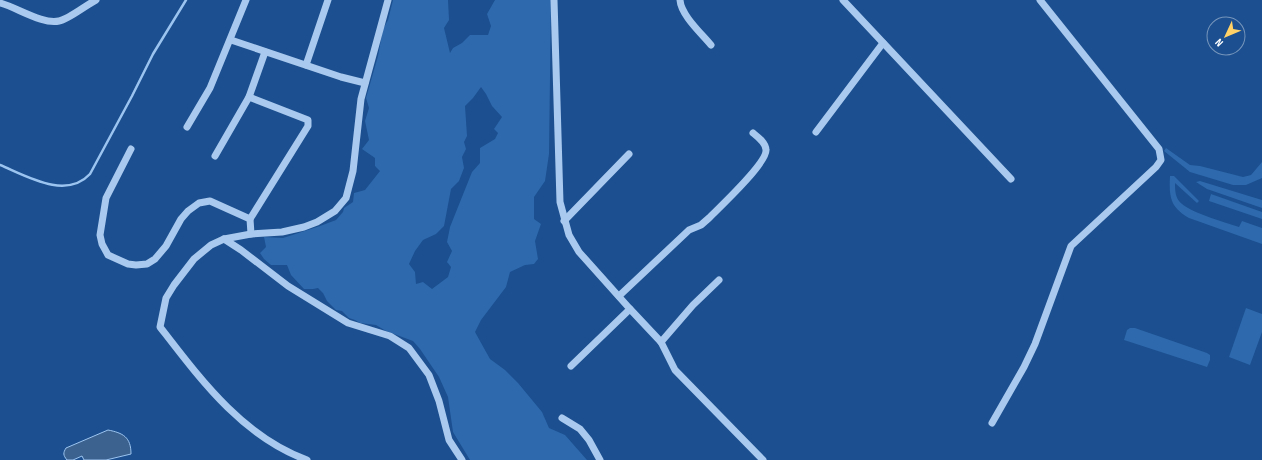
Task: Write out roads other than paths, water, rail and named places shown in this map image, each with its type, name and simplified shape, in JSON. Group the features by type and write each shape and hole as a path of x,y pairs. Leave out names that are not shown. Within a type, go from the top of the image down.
{"street":[{"path":"0,3 39,18 59,22 96,0"},
{"path":"186,127 210,88 231,40 246,0"},
{"path":"306,65 328,0"},
{"path":"307,460 294,455 254,431 224,405 191,368 160,327 166,298 174,285 194,259 211,245 224,239 251,234 282,232 310,224 335,211 346,198 353,171 361,99 388,0"},
{"path":"554,0 560,202 569,235 579,252 661,342 675,370 763,460"},
{"path":"680,0 680,6 688,18 711,45"},
{"path":"843,0 1011,179"},
{"path":"992,424 1024,367 1035,344 1071,246 1161,160 1159,149 1040,0"},
{"path":"231,40 341,77 365,83"},
{"path":"816,132 883,43"},
{"path":"215,156 249,97 265,52"},
{"path":"249,97 308,120 308,126 250,218 251,234"},
{"path":"619,296 689,230 700,225 709,218 757,168 764,158 766,150 764,144 753,133"},
{"path":"131,149 106,198 100,235 102,244 108,255 128,264 147,264 155,259 166,246 181,219 188,211 199,203 210,201 250,218"},
{"path":"564,221 629,154"},
{"path":"224,239 288,286 348,323 390,336 409,348 429,375 440,401 449,440 462,460"},
{"path":"661,342 693,305 719,280"},
{"path":"572,366 630,309"},
{"path":"562,418 580,429 589,440 600,460"}],"waterway":[{"path":"0,165 34,180 58,185 69,185 80,182 90,174 153,54 186,0"}]}
